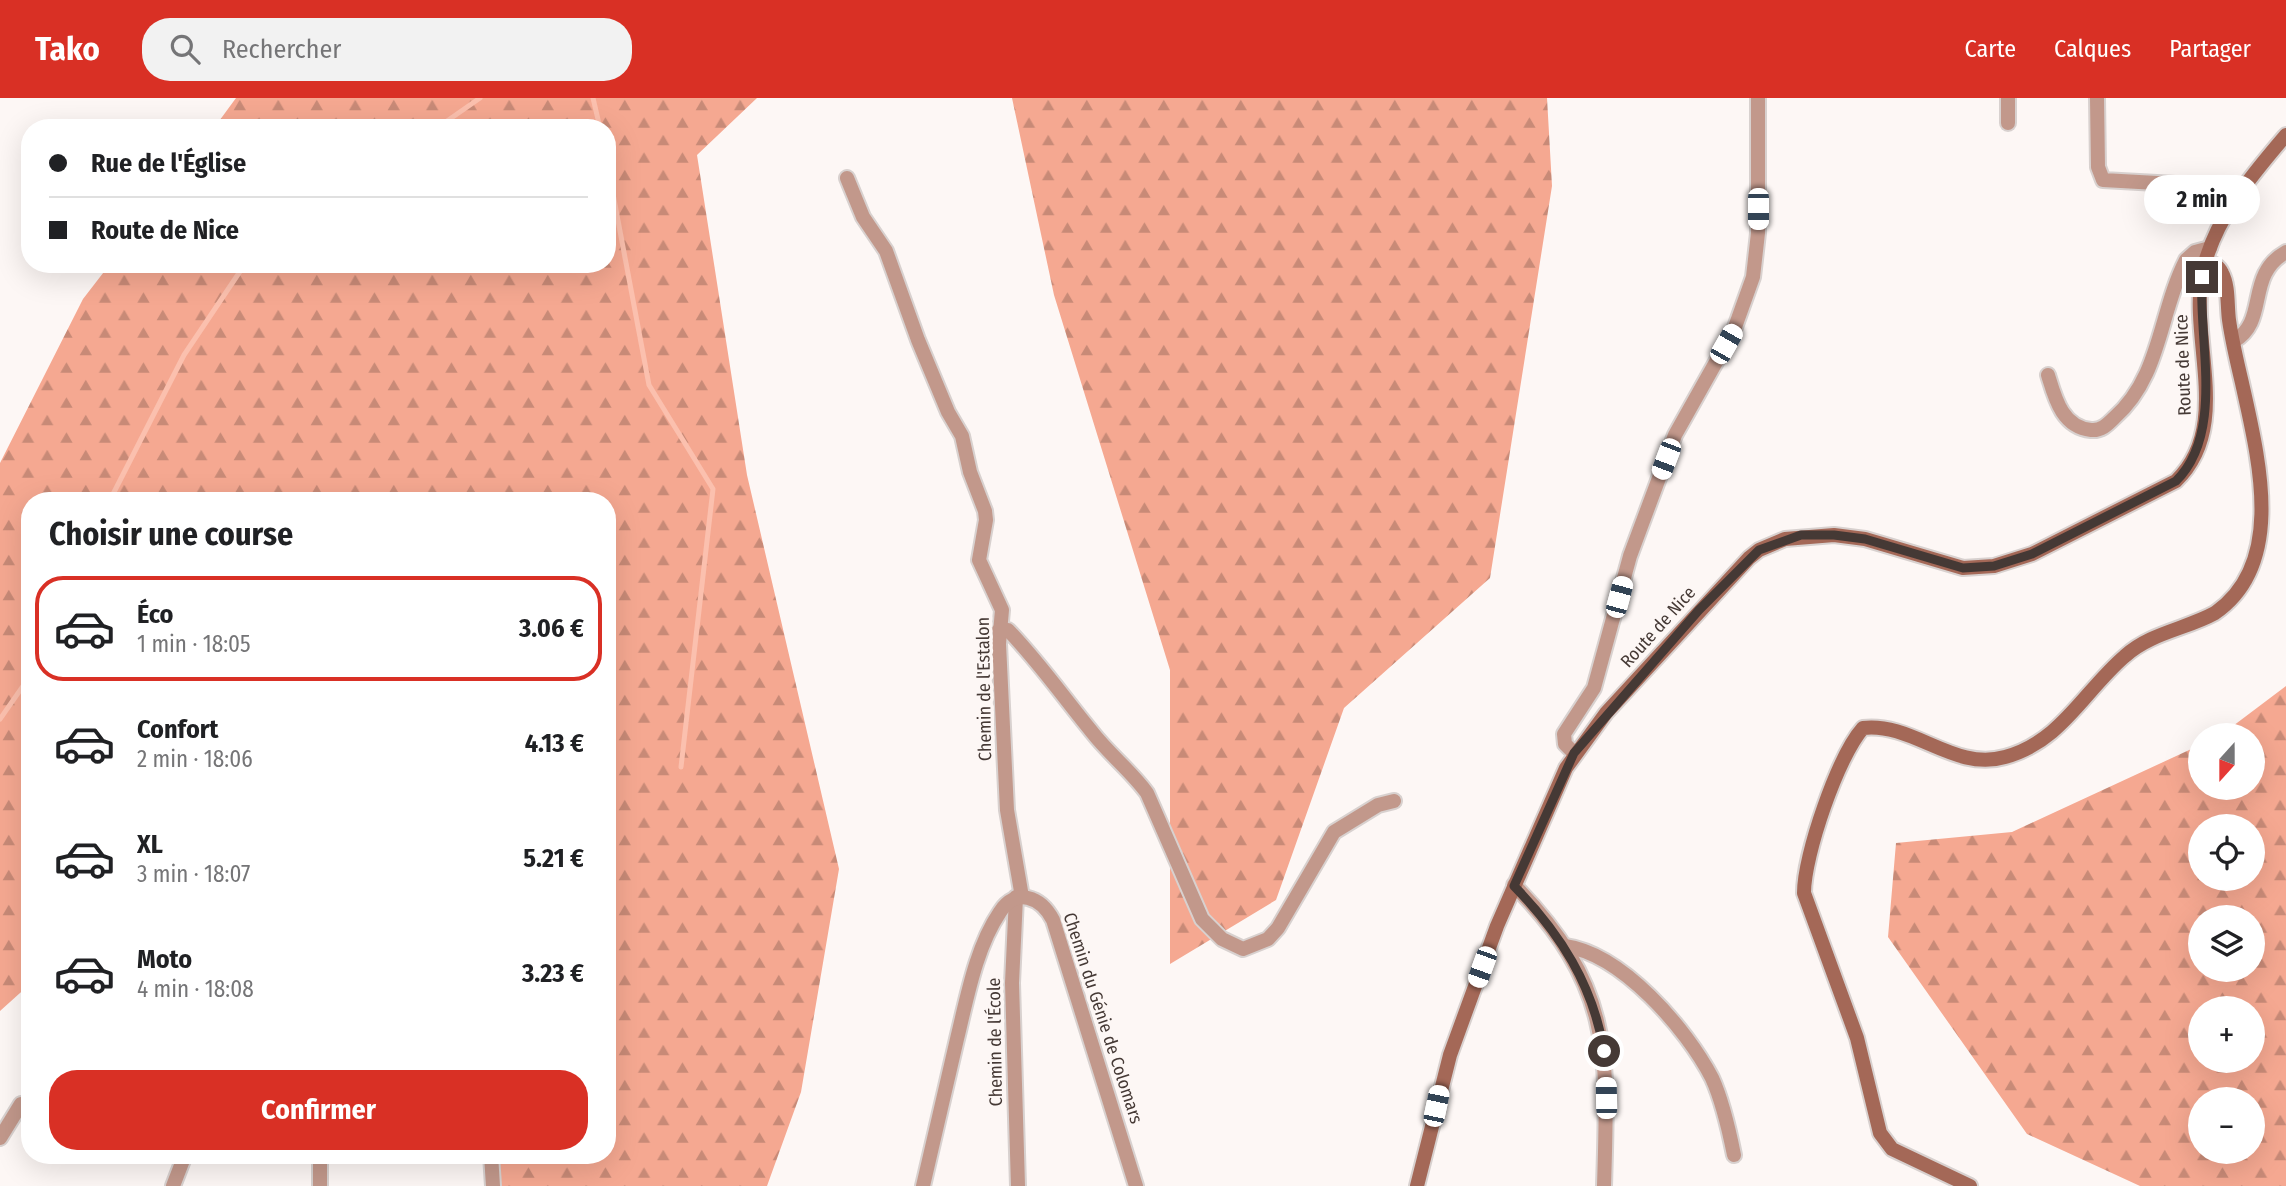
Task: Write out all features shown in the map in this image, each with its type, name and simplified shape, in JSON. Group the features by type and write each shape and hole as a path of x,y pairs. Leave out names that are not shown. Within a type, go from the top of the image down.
{"main road":[{"name":"Route de Nice","path":"1417,1186 1450,1055 1514,886 1574,753 1699,610 1749,558 1772,543 1801,535 1834,535 1865,539 1963,568 1994,566 2032,554 2176,481 2193,461 2204,423 2200,298 2208,254 2237,195 2286,135"},
{"path":"1970,1186 1892,1149 1880,1133 1857,1038 1804,893 1804,872 1844,758 1863,728 1895,729 1950,753 1978,760 2004,758 2048,736 2064,724 2125,655 2146,640 2202,620 2245,592 2258,571 2267,548 2270,521 2268,493 2234,341 2225,280 2208,254"}],"street":[{"path":"1574,753 1566,744 1564,734 1594,688 1630,556 1671,447 1734,330 1753,277 1758,233 1758,98"},
{"path":"2008,98 2008,123"},
{"path":"2097,98 2098,167 2103,180 2175,184 2237,195"},
{"name":"Chemin de l'Estalon","path":"847,178 863,217 886,251 918,340 948,412 962,436 970,472 985,511 979,560 1002,610 999,630 1007,810 1019,897"},
{"path":"2048,375 2062,412 2070,421 2088,429 2105,427 2140,390 2186,260 2195,252 2208,254"},
{"path":"2234,341 2252,326 2259,285 2266,268 2286,252"},
{"path":"999,630 1008,630 1025,648 1092,732 1139,781 1147,793 1202,919 1222,939 1243,949 1268,939 1278,928 1334,832 1378,805 1394,801"},
{"path":"1514,886 1565,946 1599,1020 1604,1051 1604,1186"},
{"path":"923,1186 979,960 998,915 1019,897"},
{"name":"Chemin de l'École","path":"1018,1186 1012,982 1019,897"},
{"name":"Chemin du Génie de Colomars","path":"1019,897 1039,901 1053,920 1136,1186"},
{"path":"1565,946 1581,948 1608,961 1632,980 1676,1026 1712,1078 1734,1155"},
{"path":"0,1138 21,1104"},
{"path":"173,1186 182,1164"},
{"path":"320,1164 320,1186"},
{"path":"492,1164 493,1186"}],"green space":[{"path":"236,98 757,98 697,155 747,475 839,869 801,1092 767,1186 487,1186 484,1164 616,1164 616,492 21,492 21,992 0,1011 0,463 83,299 103,273 616,273 616,119 221,119"},
{"path":"1012,98 1547,98 1552,186 1490,578 1344,708 1276,900 1170,964 1170,670 1054,295"},
{"path":"2286,686 2286,1186 2140,1186 2027,1134 1888,937 1896,843 2012,832 2188,751 2188,800 2265,800 2265,723 2237,723"}],"waterway":[{"path":"450,119 480,98"},
{"path":"593,98 598,119"},
{"path":"616,210 649,385 713,489 681,767"},
{"path":"114,492 184,355 239,273"},
{"path":"0,719 21,689"}],"route":[{"path":"1604,1051 1599,1020 1579,971 1565,946 1514,886 1574,753 1606,713 1699,610 1749,558 1772,543 1801,535 1834,535 1865,539 1945,564 1981,568 2032,554 2176,481 2193,461 2201,440 2206,408 2200,298 2202,277"}]}
